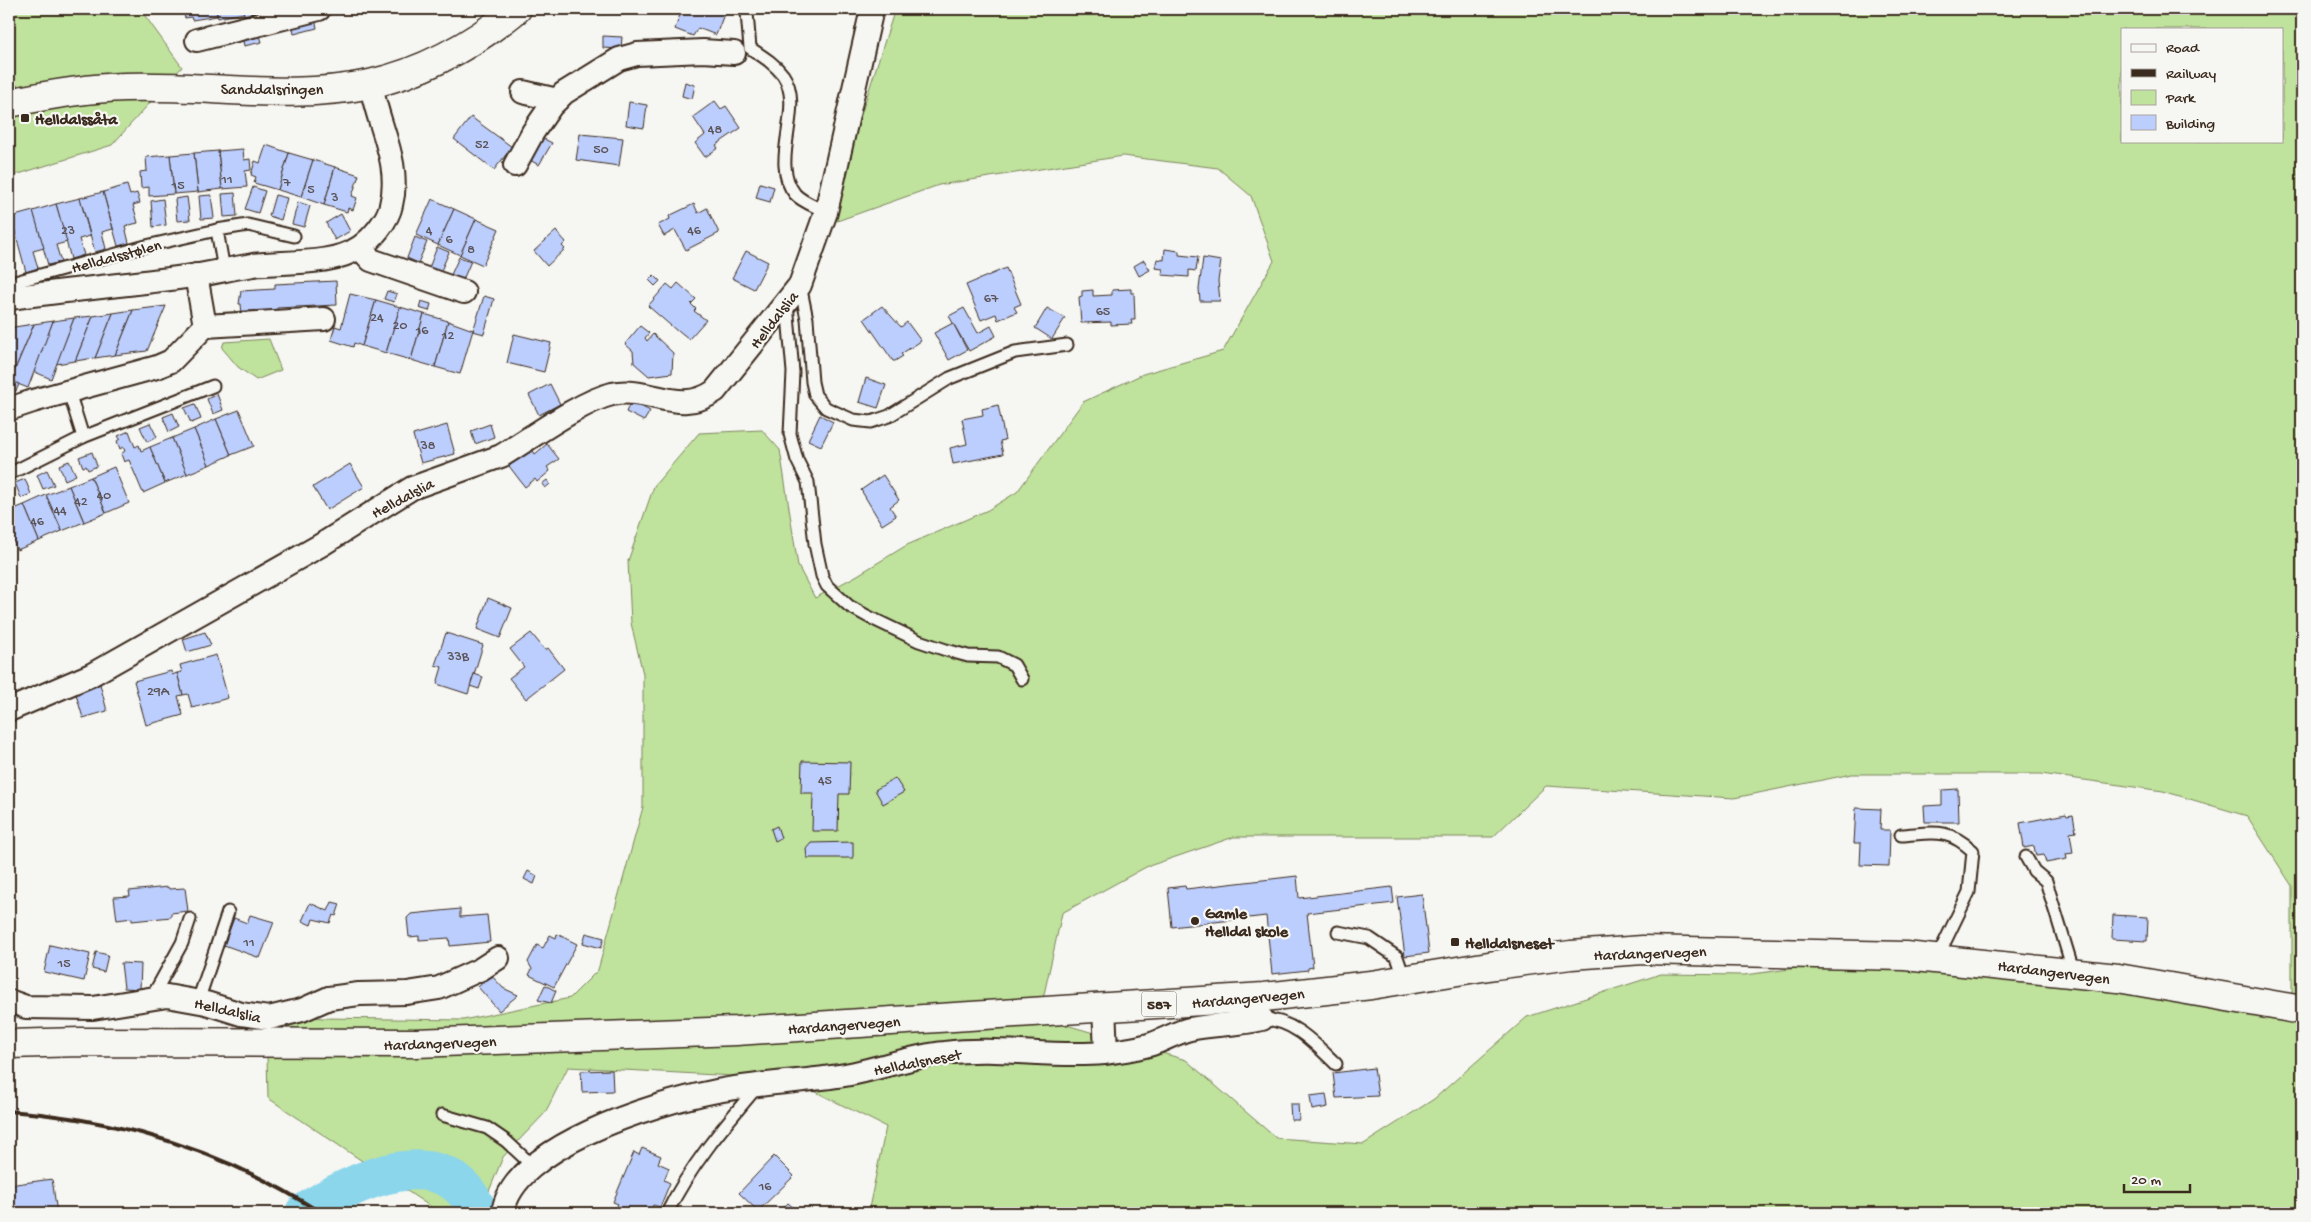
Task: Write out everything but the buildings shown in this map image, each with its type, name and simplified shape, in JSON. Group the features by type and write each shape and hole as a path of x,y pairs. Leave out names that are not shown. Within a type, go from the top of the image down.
{"main road":[{"name":"Sanddalsringen","path":"9,103 90,89 125,87 319,90 371,84 432,63 461,48 496,26 518,9"},
{"name":"Hardangervegen","path":"9,1044 80,1042 416,1043 736,1031 1264,997 1405,980 1571,955 1643,950 1937,958 2127,980 2302,1010"}],"street":[{"path":"197,40 319,9"},
{"name":"Helldalslia","path":"9,710 91,675 321,545 403,493 427,482 502,456 593,401 622,392 684,403 705,398 725,380 793,294 826,212 872,9"},
{"path":"515,165 533,132 557,100 588,77 619,59 637,54 703,51 734,53"},
{"name":"Helldalsstølen","path":"12,290 196,275 331,258 360,248 379,228 391,206 394,169 384,128 374,103 371,84"},
{"path":"523,92 557,100"},
{"path":"360,248 371,260 464,292"},
{"path":"196,275 205,326"},
{"path":"9,409 157,367 171,361 205,326 324,319"},
{"name":"Helldalslia","path":"9,1001 26,1007 93,1008 167,996 198,1001 241,1014 269,1018 302,1010 329,998 359,994 407,993 439,988 481,969 498,958"},
{"path":"1104,1007 1106,1052"},
{"name":"Helldalsneset","path":"503,1213 506,1198 510,1193 534,1167 559,1147 611,1122 694,1096 846,1075 943,1053 989,1050 1077,1055 1106,1052 1152,1044 1188,1029 1247,1023 1262,1019"}],"lane":[{"path":"747,13 750,48 768,60 784,76 792,102 785,155 786,174 796,195 826,212"},
{"name":"Helldalsstølen","path":"12,290 146,246 217,230 248,225 294,236"},
{"path":"217,230 224,270"},
{"path":"793,294 793,372 790,434 797,460 808,482 816,544 822,576 827,586 849,606 919,641 968,656 998,657 1014,665 1022,679"},
{"name":"Helldalslia","path":"793,294 807,319 812,382 815,395 826,408 853,420 871,422 889,416 950,378 1015,352 1068,344"},
{"path":"9,474 83,437 213,386"},
{"path":"68,392 83,437"},
{"path":"1901,835 1945,832 1961,840 1973,851 1970,892 1937,958"},
{"path":"2026,857 2034,871 2046,881 2074,973"},
{"path":"198,1001 228,912"},
{"path":"151,999 182,943 190,919"},
{"path":"1338,932 1369,938 1397,957 1405,980"},
{"path":"1262,1019 1277,1020 1293,1027 1309,1038 1336,1064"},
{"path":"667,1213 681,1185 698,1159 758,1086"},
{"path":"442,1116 487,1128 506,1141 534,1167"}],"green space":[{"path":"9,9 140,9 182,67 112,145 9,177"},
{"path":"895,9 2302,9 2302,1213 868,1213 886,1127 790,1079 568,1067 545,1113 503,1157 480,1213 440,1213 268,1098 266,1013 323,1018 463,1020 570,998 598,970 643,807 643,674 631,623 628,561 654,486 699,433 762,430 780,450 798,566 815,598 907,545 988,510 1017,492 1083,402 1143,374 1223,351 1274,261 1251,196 1218,168 1123,156 939,185 837,221 839,183","holes":["1852,774 2041,774 2163,791 2247,816 2292,886 2292,1004 1868,959 1744,975 1661,974 1527,1017 1434,1099 1364,1144 1276,1138 1186,1060 1039,1017 1062,913 1146,867 1234,837 1493,837 1546,786 1734,798"]},
{"path":"269,339 281,370 256,380 238,367 222,348 224,342"}],"waterway":[{"path":"305,1213 348,1188 373,1178 398,1172 422,1170 445,1176 464,1190 478,1213"}],"railway":[{"path":"9,1111 51,1115 92,1122 172,1142 248,1172 285,1191 321,1213"}],"place":[{"name":"Helldalssåta","path":"25,118"},
{"name":"Gamle Helldal skole","path":"1195,921"},
{"name":"Helldalsneset","path":"1455,942"}]}
